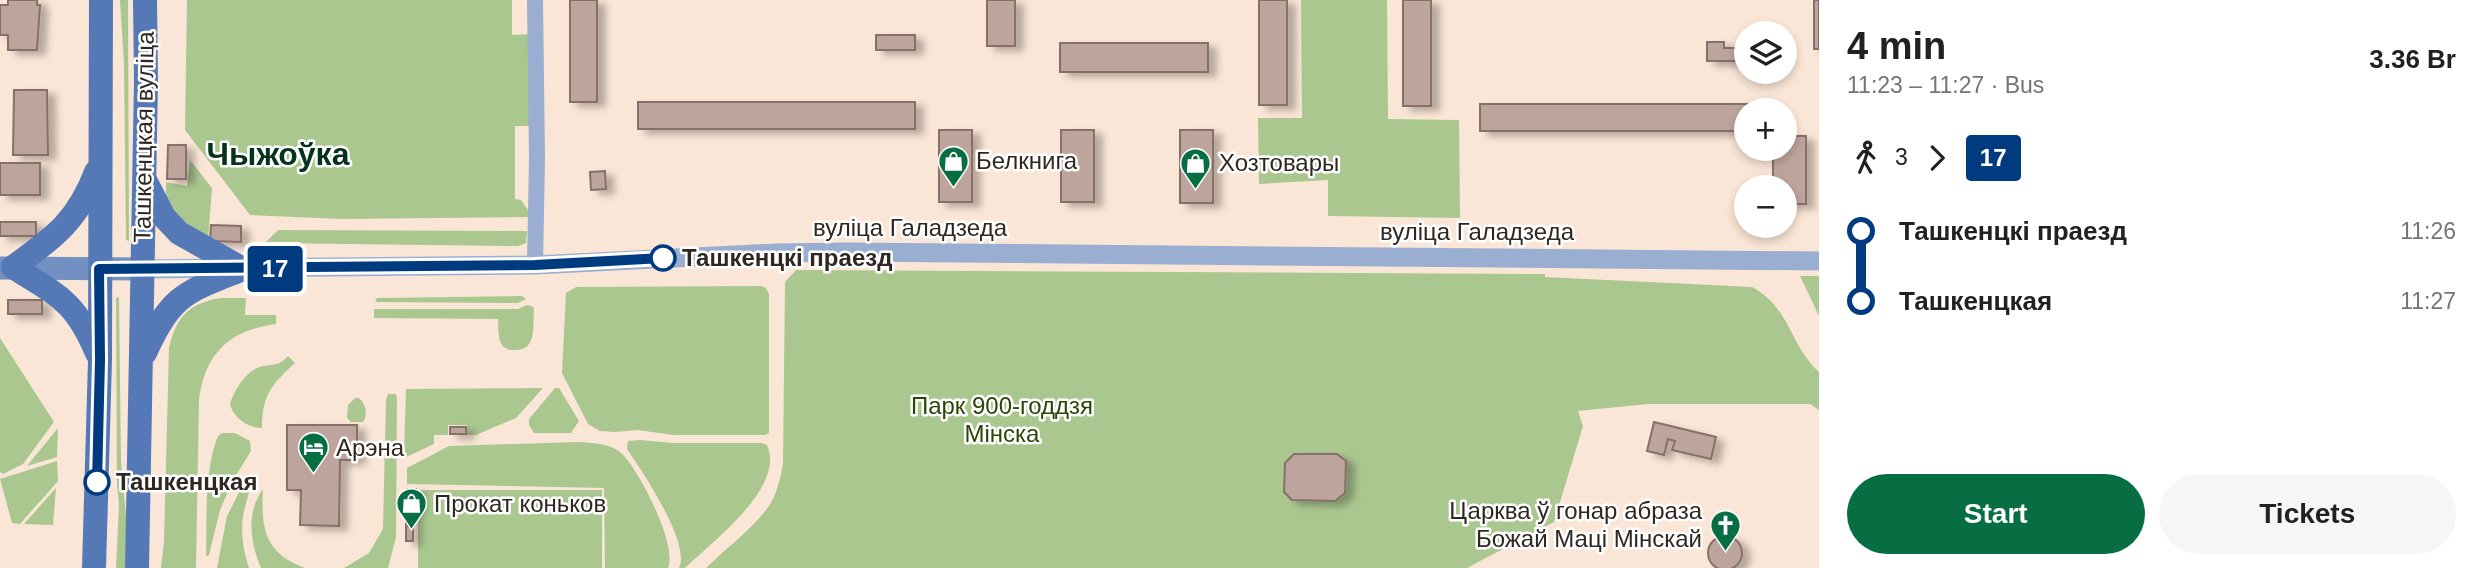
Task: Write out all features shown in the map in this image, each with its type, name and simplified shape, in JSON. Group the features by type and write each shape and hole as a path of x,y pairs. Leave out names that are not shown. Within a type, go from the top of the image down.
{"main road":[{"name":"Ташкенцкая вуліца","path":"94,568 100,360 101,0"},
{"name":"Ташкенцкая вуліца","path":"136,568 145,0"},
{"path":"100,160 87,196 76,214 53,238 6,268 56,294 73,308 86,327 100,360"},
{"path":"144,179 164,217 179,233 243,269"},
{"name":"вуліца Галадзеда","path":"6,268 142,269"},
{"path":"140,364 158,324 171,306 192,289 243,269"}],"street":[{"path":"535,0 535,265"},
{"name":"вуліца Галадзеда","path":"142,269 535,265 847,252 1819,261"}],"green space":[{"path":"120,0 128,0 129,241 126,240 124,64"},
{"path":"187,0 512,0 512,35 529,34 531,126 515,126 515,199 521,200 528,210 528,217 341,219 250,215 185,130"},
{"path":"1301,0 1387,0 1388,119 1459,120 1460,218 1328,216 1328,180 1259,184 1258,118 1302,118"},
{"path":"190,160 212,188 208,241 190,235 166,199 166,182 187,186"},
{"path":"278,230 527,231 526,243 518,246 265,243"},
{"name":"Парк 900-годдзя Мінска","path":"796,270 1545,274 1545,277 1752,287 1774,305 1809,362 1819,372 1819,410 1810,404 1648,404 1578,411 1583,426 1554,522 1467,568 706,568 759,519 778,487 783,464 785,282"},
{"path":"1800,276 1819,276 1819,316"},
{"path":"576,287 766,288 769,294 769,433 673,435 638,430 600,431 588,424 562,373 566,293"},
{"path":"522,296 526,299 518,303 375,302 377,298"},
{"path":"119,297 121,462 128,537 126,568 116,568 119,505 116,298"},
{"path":"221,298 246,298 245,315 276,315 276,324 260,327 233,338 222,347 207,369 199,400 196,568 161,568 169,348 175,328 185,314 200,304"},
{"path":"527,305 534,309 532,337 526,347 516,350 501,344 498,319 374,318 374,309 518,309"},
{"path":"0,338 54,422 23,464 3,474 0,472"},
{"path":"288,356 295,363 280,377 266,398 262,428 242,421 234,413 230,403 242,380 257,368 274,365"},
{"path":"543,388 516,418 476,435 467,435 467,425 448,425 448,435 434,435 434,444 406,457 404,454 406,389"},
{"path":"555,388 559,388 579,421 571,433 534,433 529,419"},
{"path":"388,394 396,394 397,399 396,537 388,568 344,568 369,553 383,529"},
{"path":"355,398 359,398 365,406 363,422 351,422 347,418 348,405"},
{"path":"58,428 57,457 27,466"},
{"path":"222,433 235,433 250,441 251,451 232,482 220,510 209,555 206,556 208,479 214,449 218,436"},
{"path":"628,441 767,445 770,461 766,478 757,496 728,529 685,568 679,568 681,557 672,525 627,449"},
{"path":"578,442 611,447 628,460 646,489 662,525 670,557 668,568 605,568 604,488 407,484 407,468 449,446"},
{"path":"57,461 58,481 20,524 12,523 0,479"},
{"path":"247,477 250,477 250,486 242,533 249,568 217,568 227,516"},
{"path":"56,488 53,525 24,524"},
{"path":"263,489 263,516 268,538 281,555 305,568 261,568 252,538 252,517"},
{"path":"418,490 602,490 602,568 418,568"}],"building":[{"path":"8,0 37,0 37,5 40,5 37,50 8,50 8,35 0,35 0,5 8,5"},
{"path":"570,0 597,0 597,102 570,102"},
{"path":"987,0 1015,0 1015,46 987,46"},
{"path":"1259,0 1287,0 1287,105 1259,105"},
{"path":"1403,0 1431,0 1431,106 1403,106"},
{"path":"1814,0 1819,0 1819,49 1814,49"},
{"path":"876,35 915,35 915,50 876,50"},
{"path":"1707,42 1724,42 1724,48 1734,48 1734,61 1707,61"},
{"path":"1060,43 1208,43 1208,72 1060,72"},
{"path":"14,90 47,90 48,155 13,155"},
{"path":"638,102 915,102 915,129 638,129"},
{"path":"1480,104 1734,104 1734,131 1480,131"},
{"path":"939,130 972,130 972,202 939,202"},
{"path":"1061,130 1094,130 1094,202 1061,202"},
{"path":"1180,130 1213,130 1213,203 1180,203"},
{"path":"1797,136 1806,136 1806,204 1797,204 1797,175 1773,175 1773,161 1797,161"},
{"path":"168,145 186,145 186,179 167,179"},
{"path":"0,163 40,163 40,195 0,195"},
{"path":"605,171 606,189 591,190 590,172"},
{"path":"0,222 36,222 36,236 0,236"},
{"path":"211,225 241,226 241,242 210,241"},
{"path":"8,300 42,300 42,314 8,314"},
{"path":"1654,422 1716,437 1711,459 1672,450 1675,441 1668,439 1664,455 1647,451"},
{"name":"Арэна","path":"287,425 357,425 357,460 340,460 339,526 300,525 301,490 287,490"},
{"path":"450,427 466,427 466,434 450,434"},
{"path":"1294,454 1337,454 1346,461 1345,493 1335,501 1292,500 1284,492 1285,463"},
{"path":"407,489 416,489 416,510 406,510"},
{"path":"406,512 413,512 413,526 406,526"},
{"path":"406,526 413,527 413,541 406,541"},
{"name":"Царква ў гонар абраза Божай Маці Мінскай","path":"1725,536 1737,541 1742,553 1737,565 1728,569 1713,565 1708,553 1713,541"}],"bus line":[{"name":"17","path":"97,482 99,269 535,265 663,258"}],"place":[{"name":"Белкнига","path":"953,188"},
{"name":"Хозтовары","path":"1196,190"},
{"name":"Ташкенцкі праезд","path":"663,258"},
{"name":"Арэна","path":"313,475"},
{"name":"Ташкенцкая","path":"97,482"},
{"name":"Прокат коньков","path":"411,531"},
{"name":"Царква ў гонар абраза Божай Маці Мінскай","path":"1725,552"}],"district":[{"name":"Чыжоўка","path":"278,154"}]}
